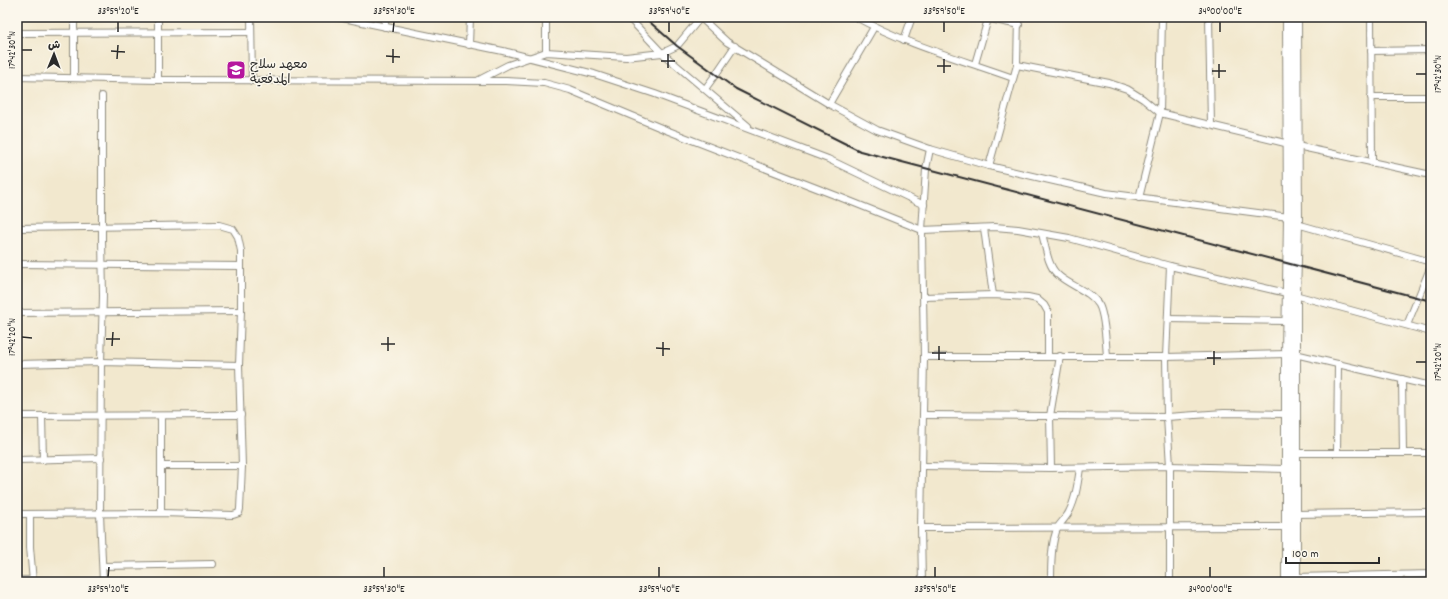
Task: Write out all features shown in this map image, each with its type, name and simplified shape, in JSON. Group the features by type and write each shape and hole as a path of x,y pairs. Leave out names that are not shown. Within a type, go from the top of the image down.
{"main road":[{"path":"1288,17 1293,145"},
{"path":"1292,580 1295,514 1295,453 1291,354 1291,294 1296,17"},
{"path":"1291,294 1287,321 1291,354 1287,414 1286,469 1287,527 1292,580"}],"street":[{"path":"74,17 74,77"},
{"path":"158,17 158,80"},
{"path":"251,17 252,81"},
{"path":"338,17 532,58 594,74 635,87 828,159 924,205"},
{"path":"385,17 385,27"},
{"path":"469,44 470,17"},
{"path":"546,17 546,52"},
{"path":"628,17 662,52 752,130"},
{"path":"477,81 508,65 546,52 626,57 662,52 677,46 701,17 727,42 829,104 877,130 930,149 989,166 1106,193 1293,220 1431,262"},
{"path":"856,17 874,27 904,40 1013,78"},
{"path":"904,40 912,17"},
{"path":"981,17 1019,25"},
{"path":"989,166 1017,64 1018,17"},
{"path":"1139,198 1160,113 1162,17"},
{"path":"1210,17 1211,125"},
{"path":"1371,17 1372,162"},
{"path":"975,64 988,19"},
{"path":"829,104 874,27"},
{"path":"17,33 74,34 251,32"},
{"path":"705,89 735,46"},
{"path":"1371,51 1431,50"},
{"path":"1017,64 1109,83 1127,89 1143,99 1160,113 1431,176"},
{"path":"17,76 158,80 477,81 544,83 570,90 666,130 922,230 984,228 1018,229 1084,242 1170,266 1291,294 1431,332"},
{"path":"102,96 103,265 100,514 103,582"},
{"path":"1371,97 1431,97"},
{"path":"922,582 921,528 924,357 922,230 926,169 930,149"},
{"path":"17,228 219,226 233,229 238,238 241,252 239,365 242,466 240,509 237,514 17,514"},
{"path":"984,228 993,295"},
{"path":"1042,234 1049,262 1056,273 1067,282 1085,292 1099,305 1104,323 1107,357"},
{"path":"17,264 241,266"},
{"path":"1170,266 1166,357 1167,417 1170,466 1170,582"},
{"path":"1407,326 1431,266"},
{"path":"923,297 993,295 1033,298 1044,304 1049,317 1048,356"},
{"path":"17,313 102,311 241,311"},
{"path":"1168,319 1287,321"},
{"path":"924,357 1166,357 1291,354 1431,386"},
{"path":"1050,468 1050,416 1060,356"},
{"path":"17,364 101,362 239,365"},
{"path":"1338,364 1338,453"},
{"path":"1402,379 1403,453"},
{"path":"923,415 1167,417 1224,413 1287,414"},
{"path":"17,416 241,415"},
{"path":"42,416 43,460"},
{"path":"161,513 162,416"},
{"path":"1295,453 1431,453"},
{"path":"17,460 101,458"},
{"path":"162,466 242,466"},
{"path":"922,466 1050,468 1170,466 1286,469"},
{"path":"1051,582 1052,556 1058,528 1069,513 1074,499 1080,468"},
{"path":"1295,514 1431,512"},
{"path":"17,580 33,581 30,547 30,514"},
{"path":"921,528 1287,527"},
{"path":"103,566 213,564"},
{"path":"1292,580 1431,574"}],"railway":[{"path":"644,17 677,46 736,89 860,151 1431,301"}],"place":[{"name":"معهد سلاح المدفعية","path":"236,70"}]}
